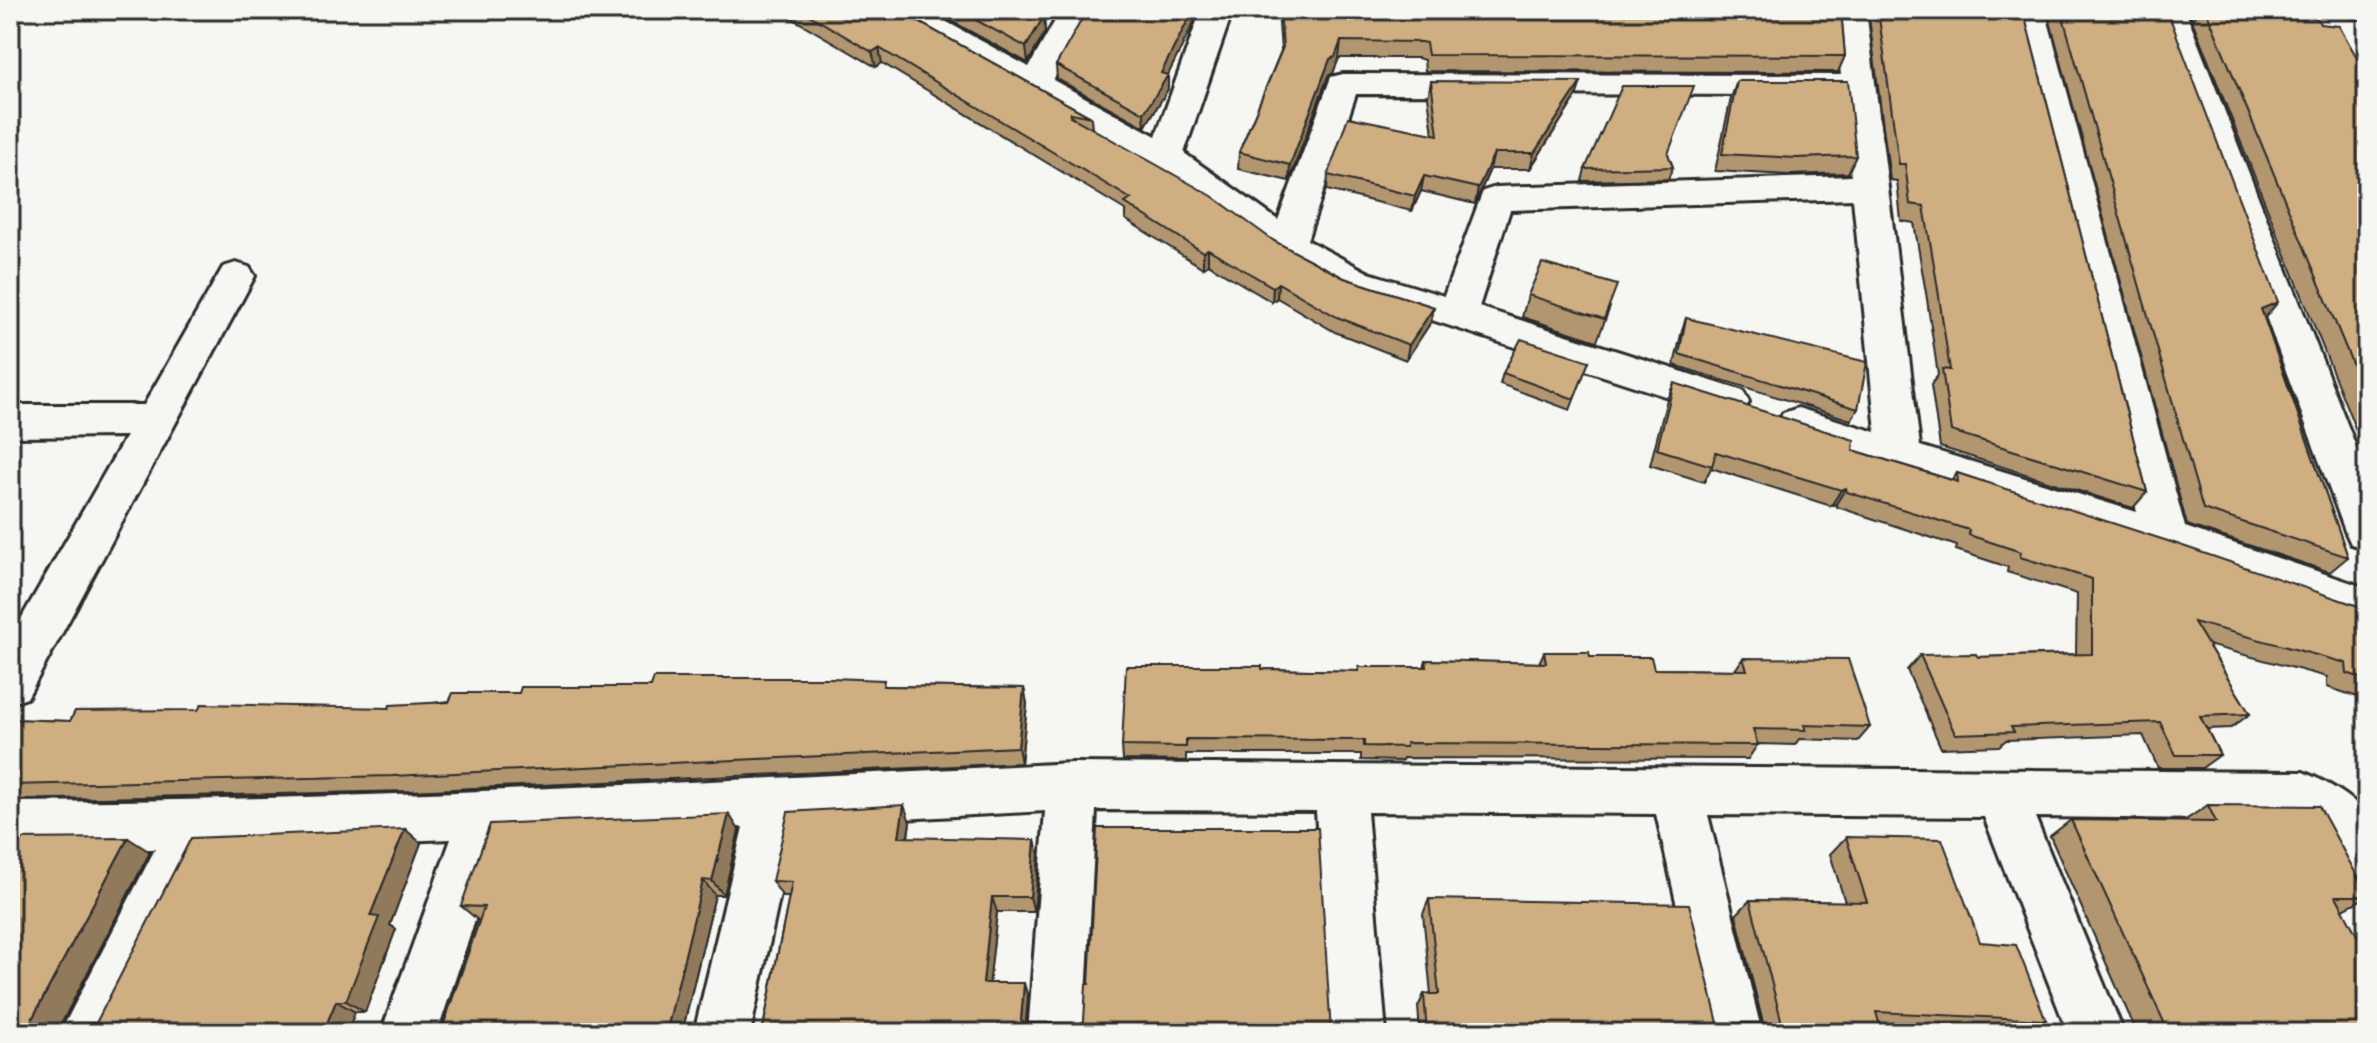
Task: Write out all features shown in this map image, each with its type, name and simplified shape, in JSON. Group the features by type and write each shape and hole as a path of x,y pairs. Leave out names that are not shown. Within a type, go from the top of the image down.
{"street":[{"path":"902,10 1166,156 1287,245 1356,282 2166,539 2367,607"},
{"path":"1036,82 1077,10"},
{"path":"1166,156 1217,10"},
{"path":"1850,10 1900,456"},
{"path":"2029,10 2166,539"},
{"path":"2169,10 2367,531"},
{"path":"2204,10 2344,22 2367,83"},
{"path":"1287,245 1343,84 1859,85"},
{"path":"1457,315 1496,199 1870,187"},
{"path":"10,683 236,276"},
{"path":"10,421 157,420"},
{"path":"1056,1033 1072,786"},
{"path":"10,826 195,825 774,802 1072,786 2303,796 2337,818 2367,853"},
{"path":"1340,788 1358,1033"},
{"path":"1676,790 1734,1033"},
{"path":"2000,793 2096,1033"},
{"path":"722,1033 774,802"},
{"path":"409,1033 486,812"},
{"path":"88,1033 195,825"}],"building":[{"path":"801,10 897,10 1091,117 1071,113 1070,116 1212,196 1274,241 1344,278 1434,307 1409,345 1337,317 1278,283 1273,287 1208,249 1203,252 1125,203 1131,199 879,48 872,52"},
{"path":"957,10 1032,10 1044,16 1026,47"},
{"path":"1087,10 1193,10 1161,73 1168,75 1144,113 1056,65"},
{"path":"1280,10 1841,10 1845,56 1428,55 1426,43 1421,42 1341,41 1335,57 1330,59 1290,165 1239,152 1283,47"},
{"path":"1878,10 2023,10 2147,492 1951,431 1942,369 1950,370 1924,206 1910,204 1905,164 1899,164"},
{"path":"2061,10 2167,10 2278,302 2261,309 2348,557 2203,509"},
{"path":"2206,10 2255,10 2317,18 2320,24 2339,26 2367,75 2367,399"},
{"path":"1431,81 1581,82 1534,153 1494,153 1478,188 1424,176 1415,196 1328,175 1348,117 1438,135"},
{"path":"1737,81 1848,81 1856,156 1796,158 1722,154"},
{"path":"1622,86 1694,86 1668,154 1673,167 1585,169"},
{"path":"1542,263 1617,285 1604,319 1528,295"},
{"path":"1686,318 1867,362 1858,409 1679,354"},
{"path":"1521,339 1589,361 1574,399 1503,373"},
{"path":"1674,383 1854,440 1853,450 1958,482 1957,473 2367,609 2367,680 2347,673 2346,663 2194,622 2250,714 2200,716 2220,755 2176,755 2160,722 2011,727 2014,732 1955,734 1920,655 2092,654 2092,579 2020,557 2021,552 1969,535 1969,530 1847,492 1846,488 1841,490 1716,452 1712,466 1657,449"},
{"path":"1544,652 1589,652 1590,657 1651,657 1654,669 1747,670 1743,658 1848,659 1870,727 1804,725 1806,730 1753,729 1758,745 1406,743 1406,747 1364,746 1364,740 1186,739 1186,747 1122,746 1126,666 1262,666 1262,669 1359,671 1359,667 1427,667 1426,660 1546,663"},
{"path":"654,678 831,678 884,680 883,686 1024,688 1018,747 392,776 10,785 10,719 70,721 75,711 198,710 202,704 389,708 390,705 449,702 453,693 519,693 521,687 651,687"},
{"path":"904,805 899,837 1035,840 1030,897 992,897 983,983 1024,983 1021,1020 1024,1023 1084,1021 1086,984 1089,984 1097,828 1318,828 1331,1033 762,1033 792,882 772,881 788,812"},
{"path":"2208,805 2319,806 2367,894 2336,896 2367,954 2367,1033 2169,1033 2071,820 2216,822"},
{"path":"729,814 712,881 703,880 667,1029 545,1026 542,1033 433,1033 441,1032 484,907 461,906 490,824"},
{"path":"405,829 370,916 379,917 346,1001 336,1001 323,1033 10,1033 10,839 128,838 31,1021 34,1025 96,1023 191,838"},
{"path":"1846,837 1942,839 1980,942 2016,945 2046,1020 1876,1012 1882,1033 1427,1033 1424,994 1439,994 1429,899 1689,904 1718,1023 1778,1023 1781,1019 1750,900 1867,902"}]}
